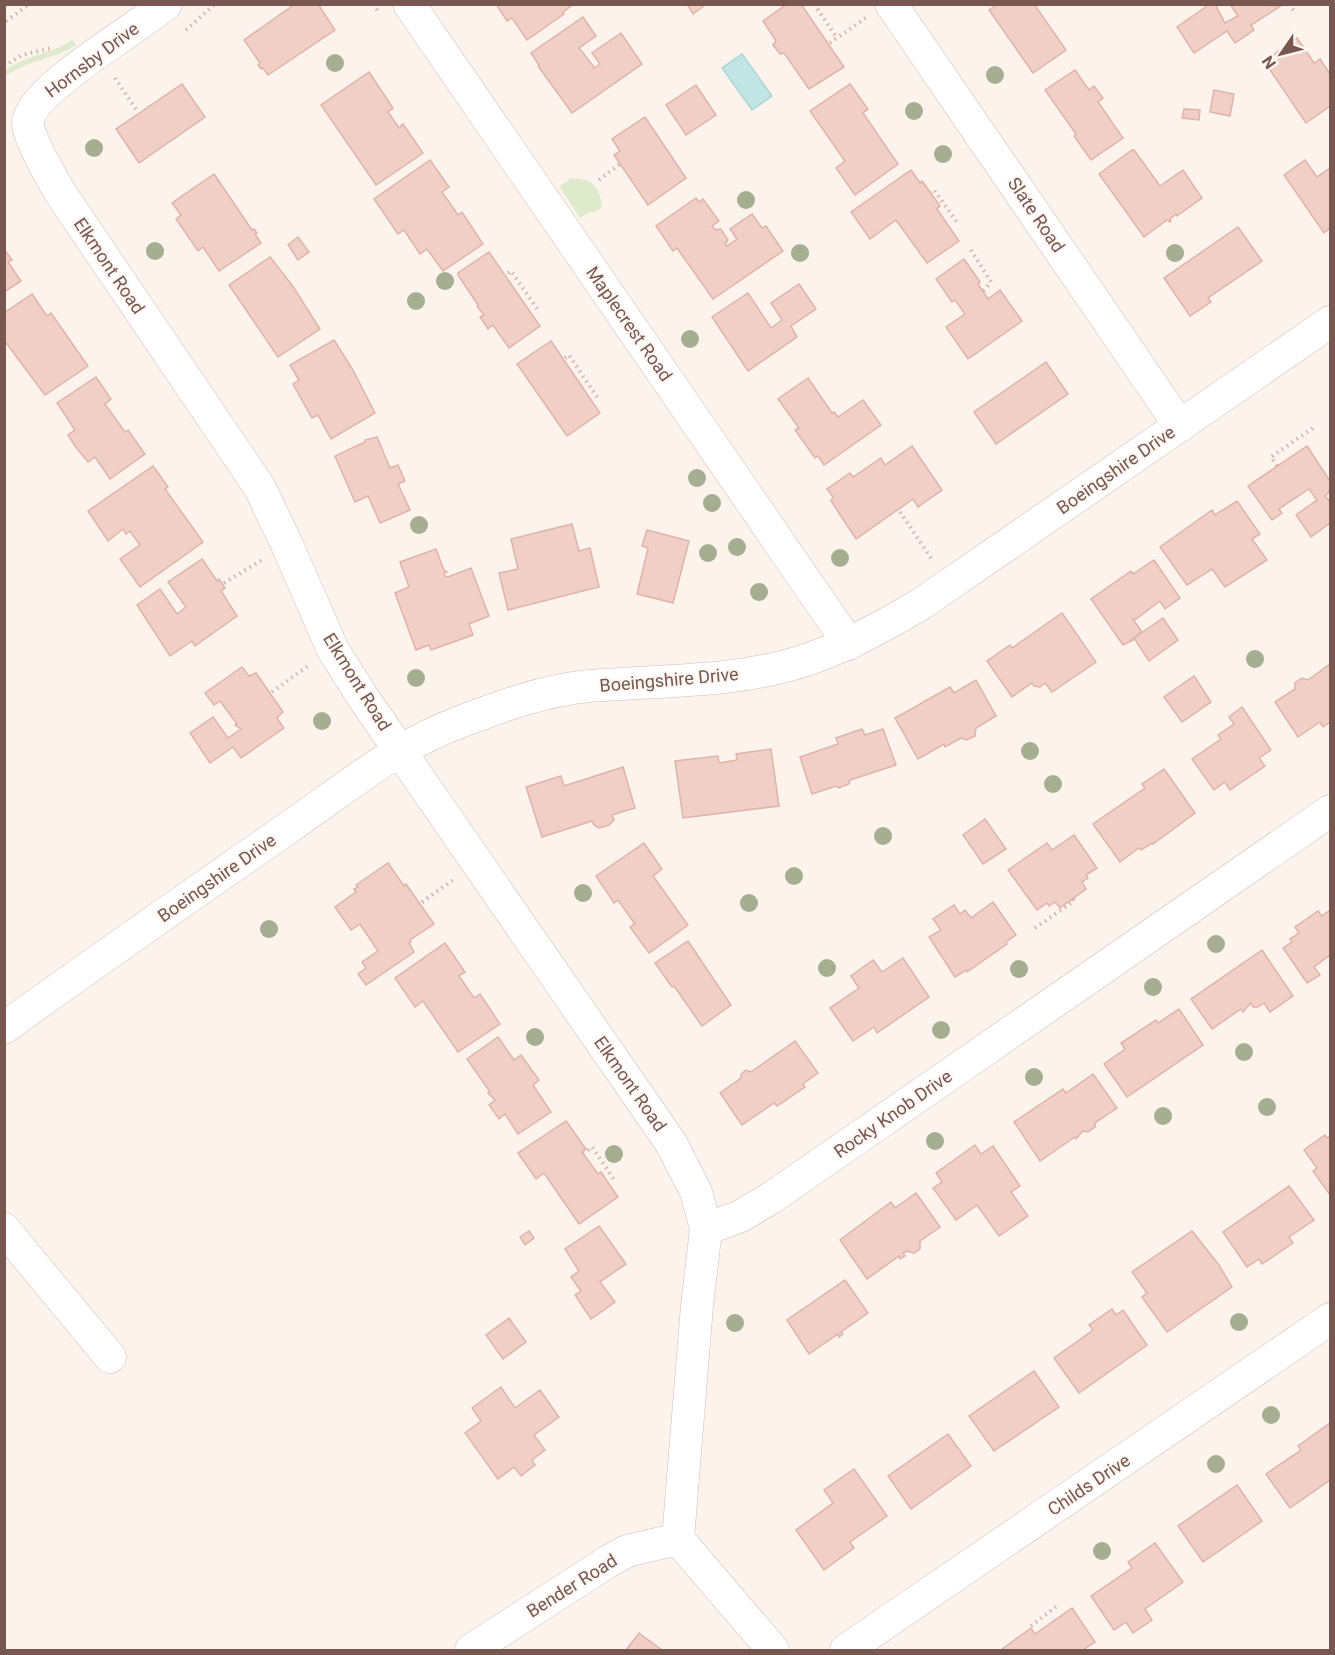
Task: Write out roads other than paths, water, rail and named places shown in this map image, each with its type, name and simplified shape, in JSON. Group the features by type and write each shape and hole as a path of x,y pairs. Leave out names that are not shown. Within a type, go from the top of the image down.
{"street":[{"name":"Hornsby Drive","path":"28,123 41,97 166,4"},
{"name":"Maplecrest Road","path":"409,4 849,644"},
{"name":"Slate Road","path":"883,8 1180,426"},
{"name":"Elkmont Road","path":"28,123 44,165 61,194 249,470 288,547 333,650 364,699 670,1143 696,1192 706,1229"},
{"name":"Boeingshire Drive","path":"4,1028 203,886 400,750 457,723 523,700 587,686 701,680 742,675 801,662 876,631 950,584 1330,322"},
{"name":"Rocky Knob Drive","path":"706,1229 741,1216 771,1198 1330,812"},
{"path":"4,1228 110,1357"},
{"path":"706,1229 697,1306 678,1539 773,1650"},
{"name":"Childs Drive","path":"846,1650 1330,1319"},
{"name":"Bender Road","path":"471,1650 627,1551 678,1539"}],"water":[{"path":"742,54 772,96 752,110 722,68"}]}
